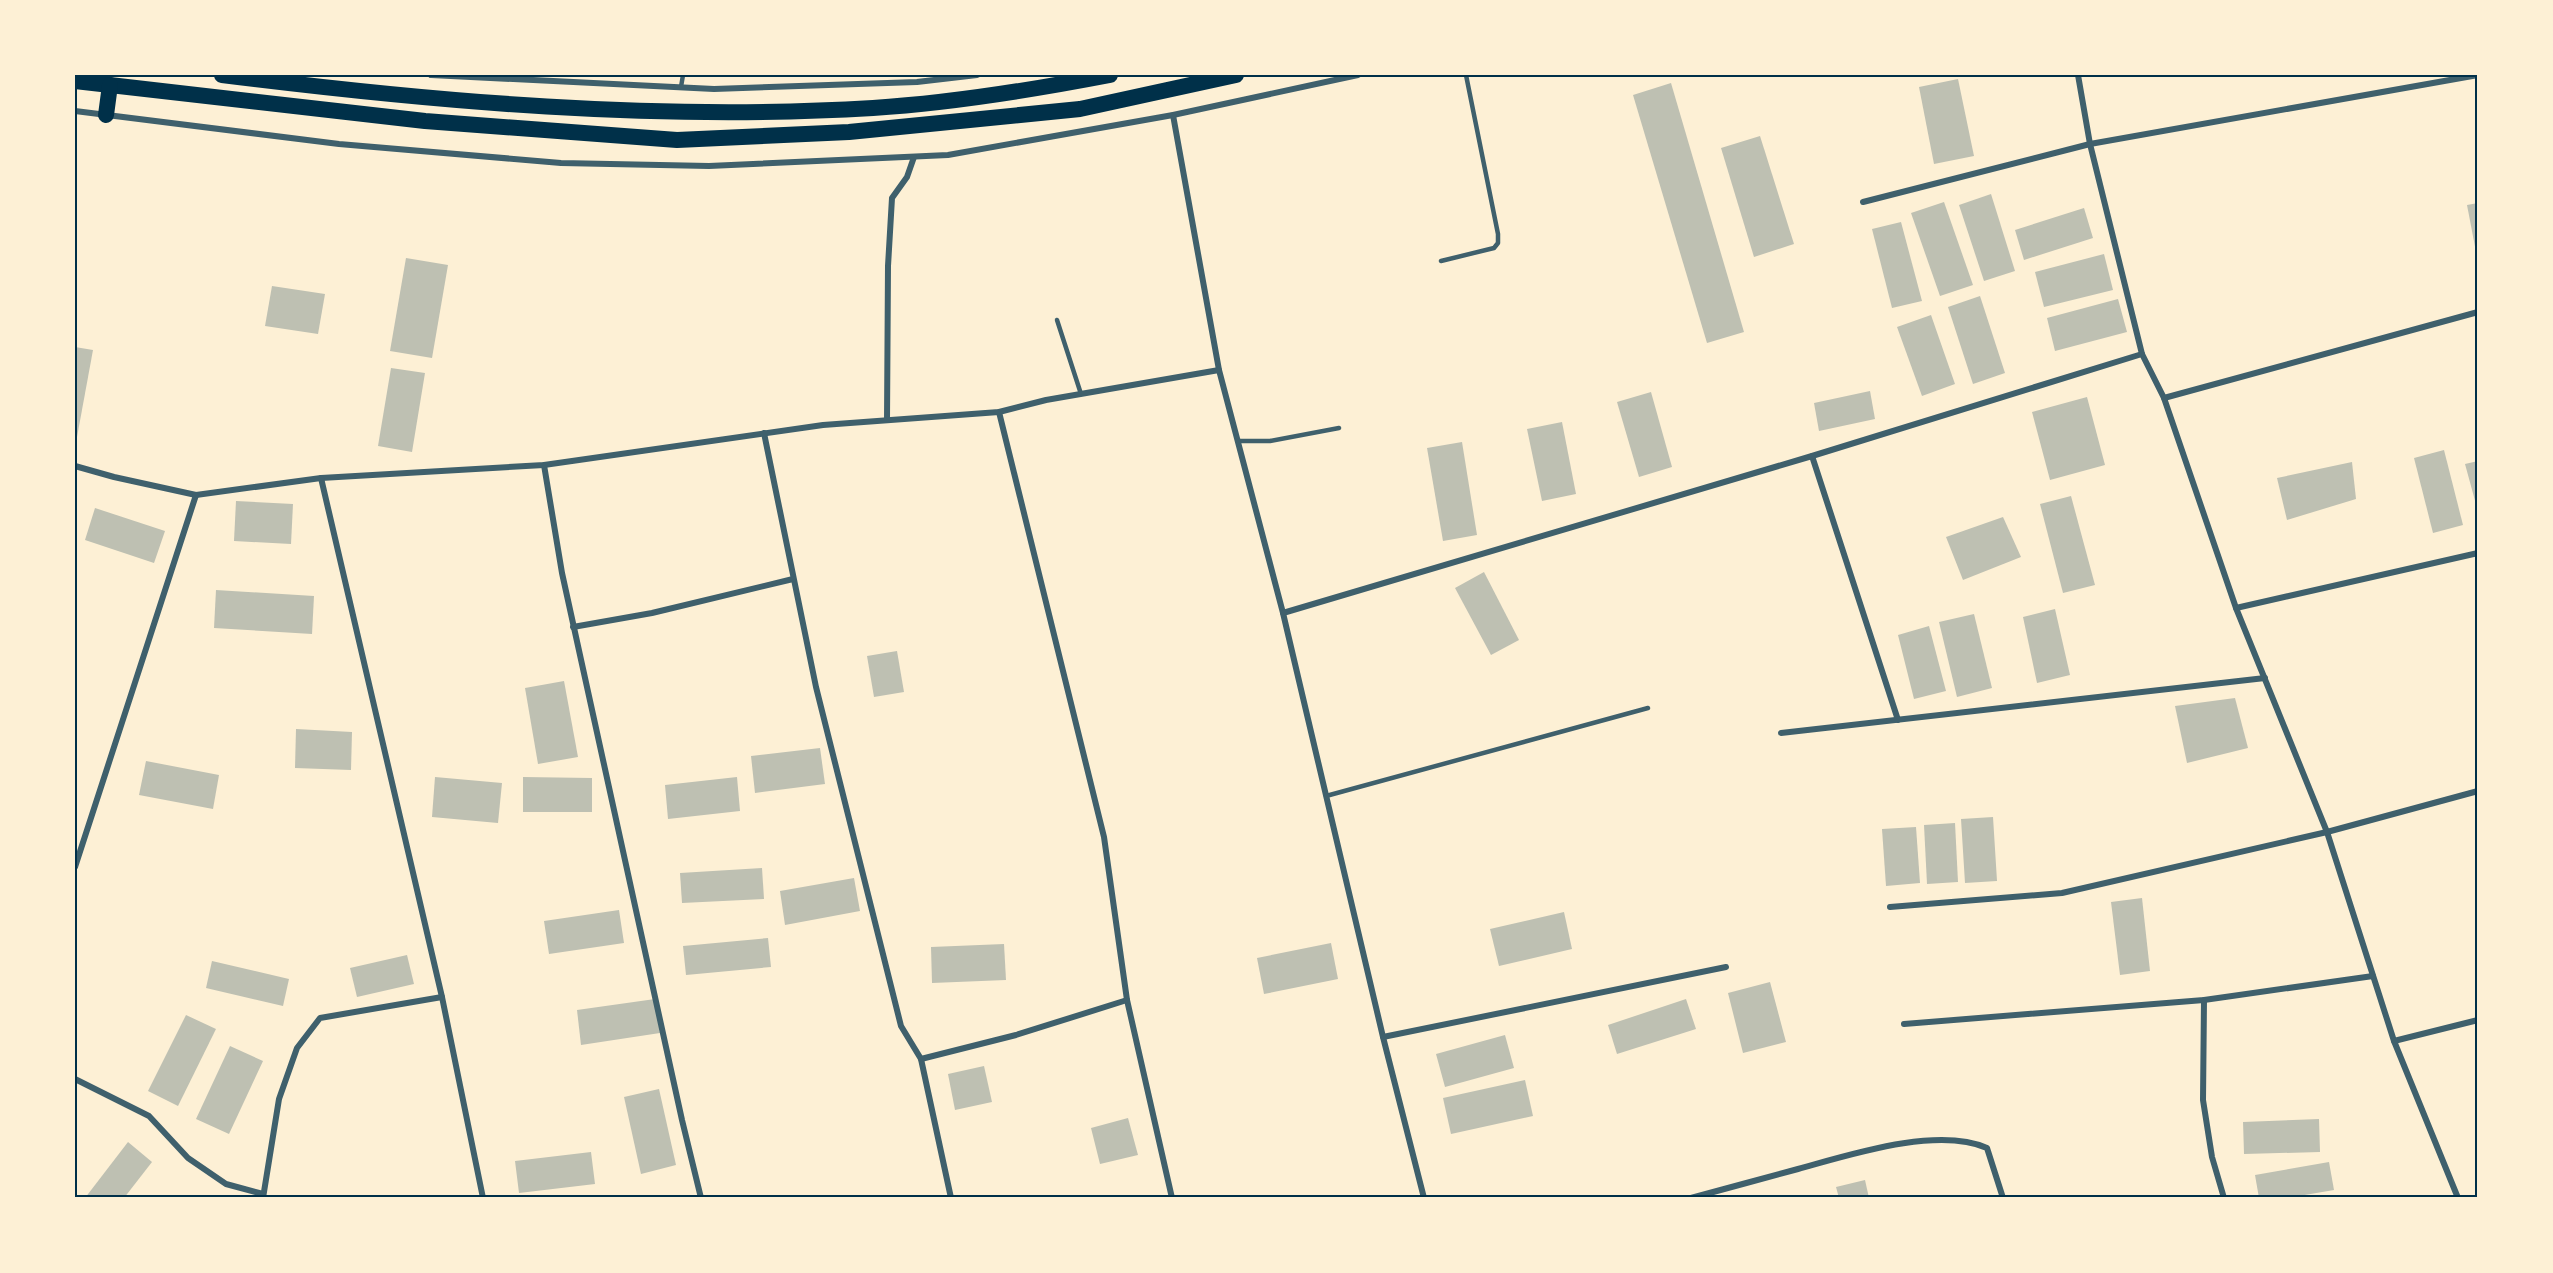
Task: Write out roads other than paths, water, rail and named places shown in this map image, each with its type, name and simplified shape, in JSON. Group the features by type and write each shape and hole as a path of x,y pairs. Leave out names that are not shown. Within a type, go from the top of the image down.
{"highway":[{"path":"222,75 529,106 779,112 897,106 984,96 1110,75"},
{"path":"75,81 425,121 677,140 849,132 1068,110 1236,75"},
{"path":"106,115 110,85"}],"street":[{"path":"431,75 714,89 917,82 977,75"},
{"path":"75,111 339,144 561,163 709,166 948,155 1173,115 1358,75"},
{"path":"2079,75 2090,144 2142,354 2164,398 2236,608 2327,832 2394,1041 2458,1198"},
{"path":"1863,202 2090,144 2478,75"},
{"path":"1173,115 1220,370 1283,613 1383,1037 1424,1198"},
{"path":"887,420 888,266 892,198 907,177 914,157"},
{"path":"2164,398 2478,312"},
{"path":"1283,613 1812,456 2142,354"},
{"path":"75,466 196,495 321,478 544,465 823,425 999,412 1081,394 1220,370"},
{"path":"999,412 1104,837 1126,1000 1172,1198"},
{"path":"764,433 816,687 901,1026 921,1059 951,1198"},
{"path":"1812,456 1898,720"},
{"path":"544,465 573,627 701,1198"},
{"path":"321,478 442,997 483,1198"},
{"path":"75,867 196,495"},
{"path":"2236,608 2478,553"},
{"path":"573,627 652,613 794,579"},
{"path":"1781,733 2265,678"},
{"path":"1890,907 2062,893 2327,832 2478,791"},
{"path":"1383,1037 1726,967"},
{"path":"1904,1024 2204,1000 2373,976"},
{"path":"75,1079 149,1116 188,1158 226,1184 263,1196 279,1100 297,1048 320,1018 442,997"},
{"path":"921,1059 1016,1035 1126,1000"},
{"path":"2204,1000 2203,1100 2212,1157 2224,1198"},
{"path":"2394,1041 2478,1020"},
{"path":"1691,1198 1867,1150 1929,1140 1976,1143 1987,1148 2003,1198"}],"lane":[{"path":"681,87 683,75"},
{"path":"1441,261 1494,248 1498,243 1466,75"},
{"path":"1057,320 1081,394"},
{"path":"1238,441 1270,441 1339,428"},
{"path":"1326,796 1648,708"}]}
